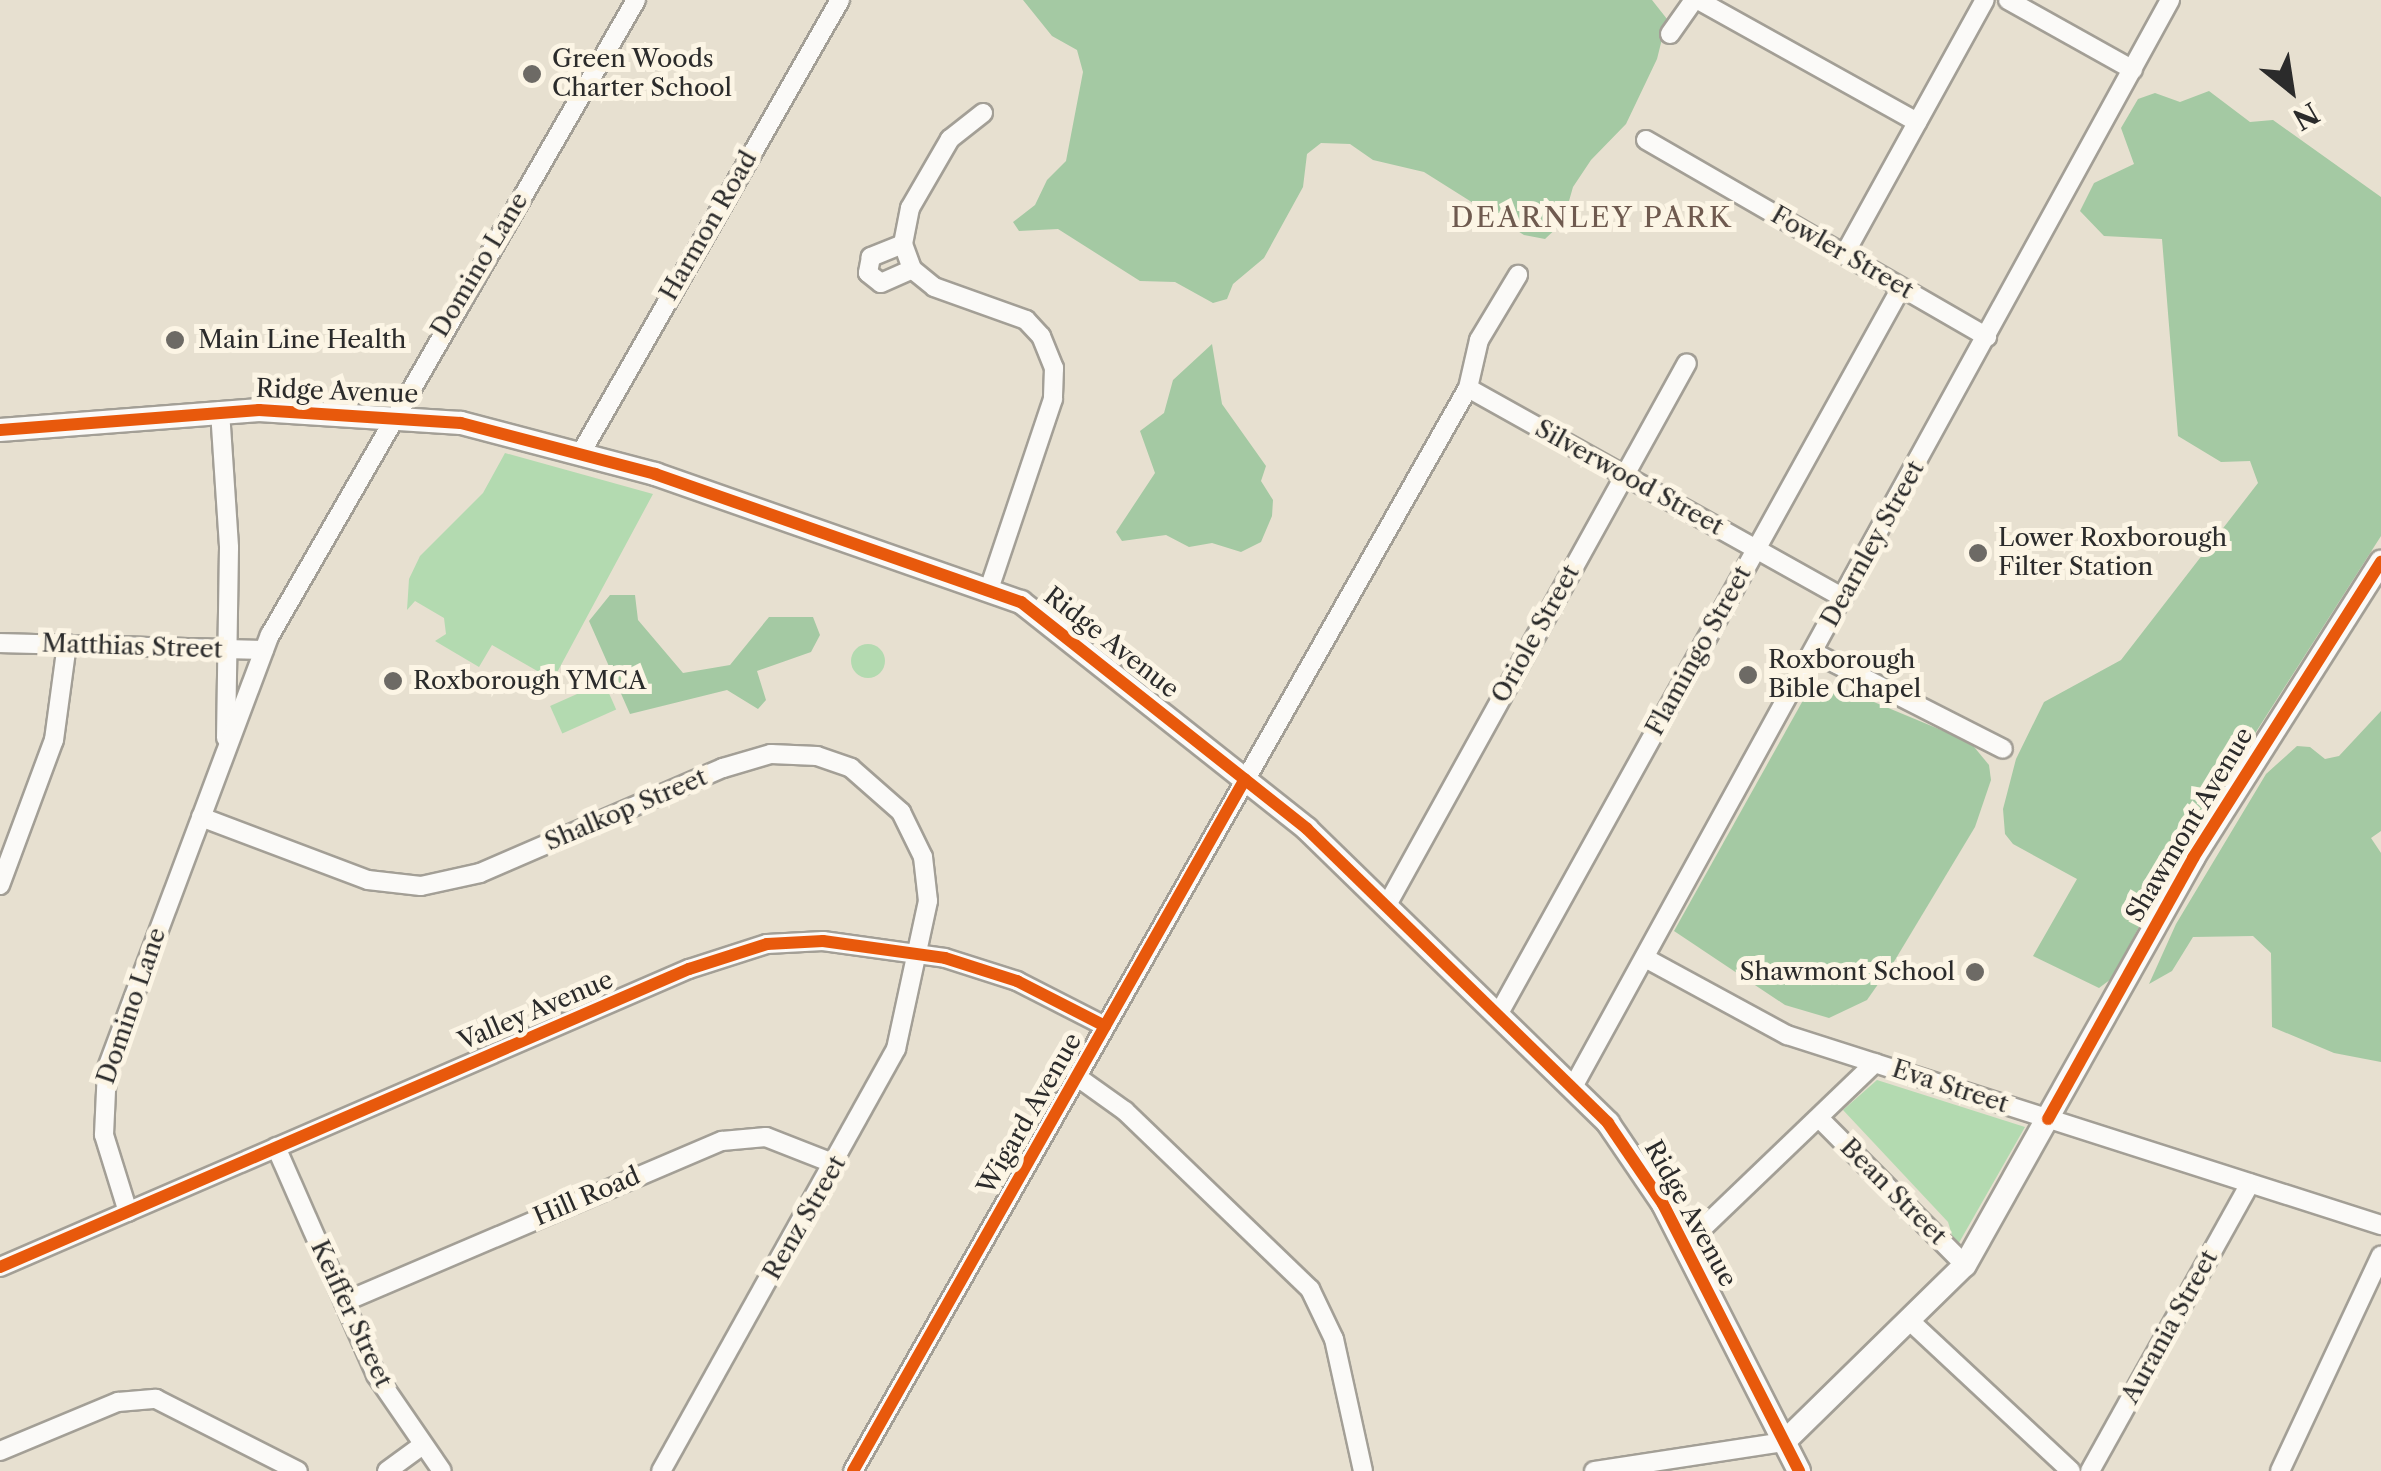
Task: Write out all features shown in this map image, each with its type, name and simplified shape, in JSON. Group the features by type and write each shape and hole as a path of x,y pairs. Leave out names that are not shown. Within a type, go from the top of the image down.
{"main road":[{"name":"Ridge Avenue","path":"0,430 220,412 392,414 480,426 581,453 989,589 1051,622 1245,779 1387,906 1573,1087 1629,1150 1685,1245 1799,1471"},
{"name":"Shawmont Avenue","path":"1784,1442 1964,1266 2192,858 2381,562"}],"street":[{"name":"Domino Lane","path":"128,1212 106,1146 105,1075 264,650 392,414 636,0"},
{"name":"Harmon Road","path":"581,453 840,0"},
{"path":"1670,34 1696,0 1918,122"},
{"path":"1844,255 1984,0"},
{"path":"2008,0 2133,70"},
{"name":"Dearnley Street","path":"1573,1087 2170,0"},
{"path":"982,113 950,139 910,208 903,244 912,269 934,288 1026,320 1041,336 1054,368 1053,399 989,589"},
{"name":"Fowler Street","path":"1646,140 1987,337"},
{"path":"903,244 871,257 868,273 882,283 912,269"},
{"name":"Wigard Avenue","path":"853,1471 1468,388 1482,334 1518,274"},
{"name":"Flamingo Street","path":"1498,1015 1902,288"},
{"name":"Oriole Street","path":"1387,906 1688,364"},
{"name":"Silverwood Street","path":"1468,388 1843,598"},
{"name":"Domino Lane","path":"220,412 229,548 226,749"},
{"name":"Matthias Street","path":"0,643 264,650"},
{"path":"0,885 54,740 67,644"},
{"path":"1813,652 2003,749"},
{"name":"Shalkop Street","path":"201,817 368,880 431,885 480,873 740,762 779,754 817,756 865,776 910,826 928,887 920,953"},
{"name":"Valley Avenue","path":"0,1267 740,950 814,940 920,953 1017,980 1106,1026"},
{"name":"Renz Street","path":"661,1471 896,1049 920,953"},
{"name":"Eva Street","path":"1645,958 1769,1028 2381,1225"},
{"path":"1685,1245 1875,1063"},
{"path":"1076,1076 1125,1110 1292,1268 1318,1300 1334,1339 1363,1471"},
{"name":"Bean Street","path":"1820,1119 1964,1266"},
{"name":"Hill Road","path":"344,1302 722,1141 766,1137 835,1164"},
{"name":"Keiffer Street","path":"276,1148 386,1393 442,1471"},
{"name":"Aurania Street","path":"2090,1471 2250,1183"},
{"path":"2280,1471 2381,1255"},
{"path":"1910,1321 2071,1471"},
{"path":"0,1451 118,1402 156,1399 298,1471"},
{"path":"1594,1471 1784,1442"},
{"path":"386,1471 421,1446"}],"green space":[{"path":"1023,0 1652,0 1667,19 1657,59 1626,124 1591,160 1573,187 1563,222 1545,239 1524,235 1424,172 1373,160 1350,144 1321,143 1307,154 1303,187 1264,258 1233,284 1227,299 1213,303 1175,282 1140,281 1058,229 1019,231 1013,222 1035,205 1047,180 1066,161 1083,72 1077,50 1052,36"},
{"path":"2209,91 2250,122 2273,120 2381,197 2381,536 2180,851 2111,979 2099,988 2033,956 2077,879 2013,844 2005,834 2003,809 2016,759 2044,702 2121,660 2258,483 2250,461 2221,462 2178,436 2162,239 2104,236 2080,211 2094,183 2134,164 2121,128 2138,99 2155,93 2180,102"},
{"path":"1212,344 1222,404 1266,466 1261,481 1273,500 1272,516 1261,542 1241,552 1212,543 1189,547 1166,535 1122,541 1116,532 1155,473 1140,431 1164,413 1173,380"},
{"path":"505,453 653,494 553,680 492,645 479,667 435,641 446,634 444,618 415,601 407,610 409,579 420,556 483,493"},
{"path":"610,595 635,595 638,620 683,673 730,665 769,617 813,617 820,635 811,652 757,671 766,700 758,709 727,690 630,714 589,621"},
{"path":"868,644 880,649 885,661 880,673 868,678 856,673 851,661 856,649"},
{"path":"604,682 616,709 562,733 550,706"},
{"path":"1826,682 1970,742 1989,765 1991,780 1975,827 1895,960 1867,1000 1829,1018 1785,1005 1674,931 1806,695"},
{"path":"2381,711 2381,831 2371,838 2381,853 2381,1062 2334,1053 2272,1027 2271,953 2253,936 2193,937 2172,971 2149,984 2176,924 2266,774 2297,746 2310,747 2325,759 2339,756"},
{"path":"1877,1080 2025,1127 1956,1248 1948,1222 1843,1110"}],"cycle path":[{"path":"0,430 259,410 461,423 655,474 1021,602 1307,829 1608,1123 1663,1204 1799,1471"},
{"path":"2048,1119 2193,858 2381,562"},
{"path":"853,1471 1245,779"},
{"path":"0,1267 689,969 767,944 823,941 945,958 1017,981 1105,1026"}],"place":[{"name":"Green Woods Charter School","path":"532,74"},
{"name":"Main Line Health","path":"175,340"},
{"name":"Lower Roxborough Filter Station","path":"1978,553"},
{"name":"Roxborough Bible Chapel","path":"1748,675"},
{"name":"Roxborough YMCA","path":"393,681"},
{"name":"Shawmont School","path":"1975,972"}],"district":[{"name":"DEARNLEY PARK","path":"1592,217"}]}
